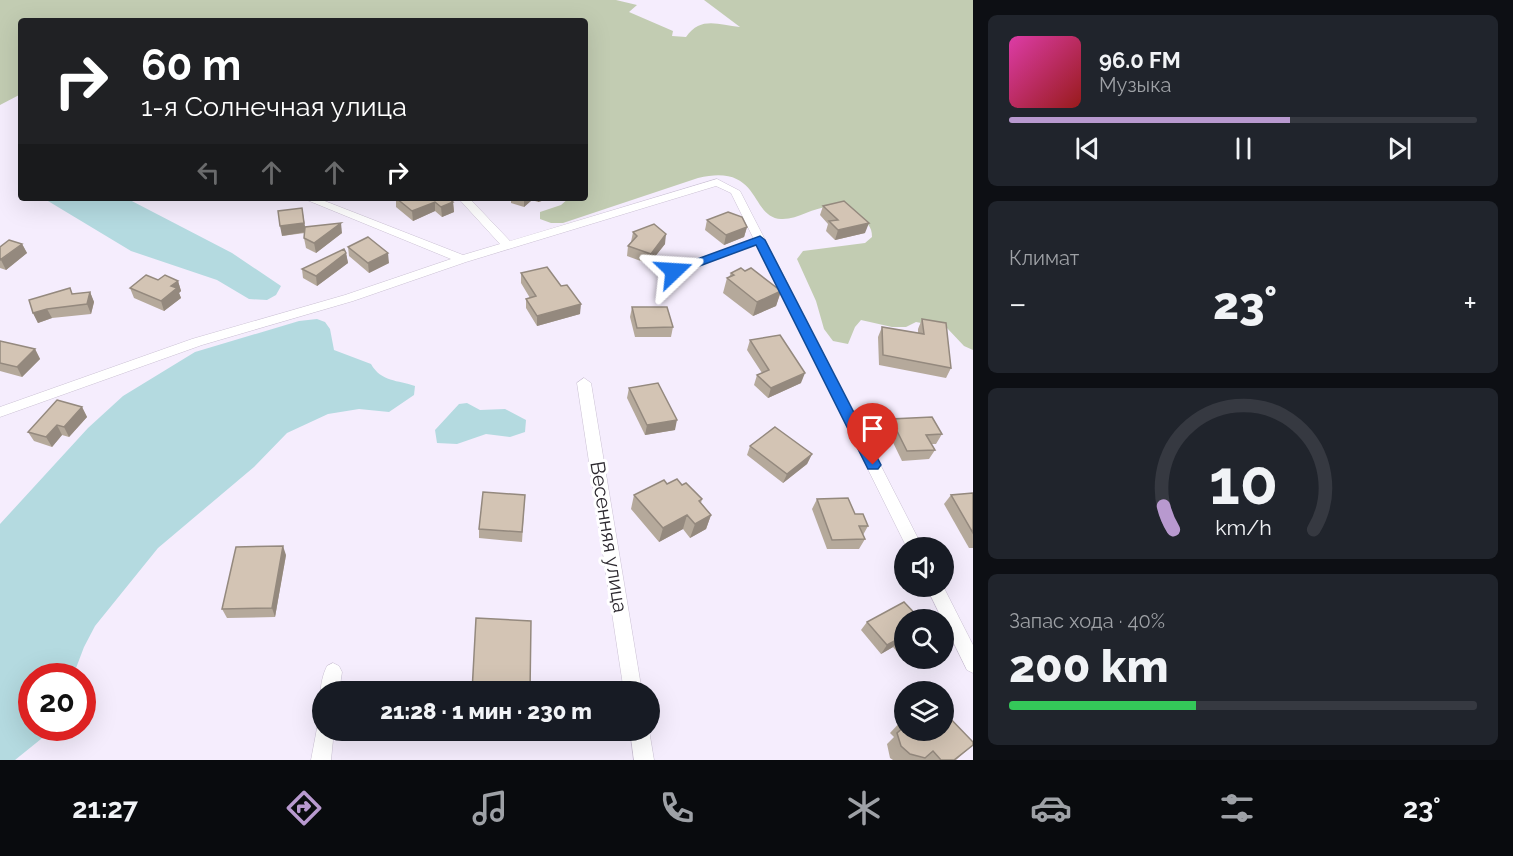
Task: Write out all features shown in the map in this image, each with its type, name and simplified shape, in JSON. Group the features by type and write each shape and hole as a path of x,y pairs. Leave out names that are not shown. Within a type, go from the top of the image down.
{"street":[{"path":"0,412 197,342 349,298 462,259 710,183 725,184 735,191 909,537"},
{"path":"315,201 462,259"},
{"path":"467,201 509,246"},
{"name":"Весенняя улица","path":"584,383 631,681"},
{"path":"940,597 973,664"},
{"path":"332,681 333,672"},
{"path":"321,760 324,741"},
{"path":"641,741 644,760"}],"lane":[{"path":"674,271 760,240"}],"shaded area":[{"path":"0,0 616,0 637,5 629,12 673,31 672,36 686,37 692,30 704,24 740,27 704,0 973,0 973,350 964,346 947,328 916,322 906,327 892,327 861,320 855,327 848,344 833,341 824,329 816,301 797,259 803,251 865,243 872,237 870,227 866,223 831,207 781,219 771,216 764,210 744,184 733,178 719,175 698,178 563,223 551,223 540,219 540,212 561,205 566,201 588,201 588,18 18,18 18,96 0,105"},
{"path":"48,201 132,201 232,253 281,286 276,295 267,300 249,299 217,280 131,251"},
{"path":"317,319 325,322 330,329 334,350 371,364 385,377 415,386 414,395 389,412 359,409 328,414 287,433 254,467 158,548 95,626 78,663 18,663 18,741 39,741 15,760 0,760 0,524 88,428 123,396 195,352 299,321"},
{"path":"467,403 480,410 505,409 526,420 525,432 510,437 486,434 457,444 437,443 435,430 459,404"}],"building":[{"path":"400,201 453,202 441,207 435,202 412,211"},
{"path":"844,201 869,223 838,230 829,221 838,220 823,206"},
{"path":"302,208 304,223 280,226 278,211"},
{"path":"728,212 742,217 747,227 726,235 707,220"},
{"path":"341,223 314,243 304,238 305,227"},
{"path":"654,224 666,234 651,254 628,246 637,236 633,232"},
{"path":"368,237 388,253 368,263 348,247"},
{"path":"9,240 22,244 0,260 0,247"},
{"path":"344,249 346,253 316,276 302,269"},
{"path":"547,267 561,286 567,285 581,304 537,316 526,299 536,296 521,273"},
{"path":"741,268 745,271 751,268 781,291 757,302 727,278"},
{"path":"146,275 158,280 165,275 178,281 171,286 177,288 161,301 130,288"},
{"path":"70,288 72,294 90,292 87,304 33,313 29,300"},
{"path":"632,307 667,307 673,327 637,328"},
{"path":"922,319 946,323 951,368 883,355 882,327 924,334"},
{"path":"780,335 805,373 771,388 757,375 769,370 750,340"},
{"path":"0,341 35,349 17,367 0,363"},
{"path":"658,383 677,420 647,425 629,388"},
{"path":"57,400 82,407 64,427 57,425 46,437 28,432"},
{"path":"932,417 942,434 926,435 935,450 907,451 891,419"},
{"path":"775,427 812,454 787,474 750,446"},
{"path":"677,479 682,485 686,483 702,499 699,501 711,515 695,524 687,515 663,528 634,495 664,480 667,484"},
{"path":"483,492 525,495 522,532 479,529"},
{"path":"973,493 973,533 951,495"},
{"path":"848,498 855,514 863,514 868,526 859,526 865,539 832,540 817,499"},
{"path":"283,546 272,608 222,609 236,547"},
{"path":"904,602 911,609 894,609 894,641 887,645 867,622"},
{"path":"476,618 531,621 530,681 473,681"},
{"path":"954,722 973,742 973,745 954,760 941,760 933,751 925,758 910,754 901,746 899,741 954,741"}],"route":[{"path":"674,271 760,240 873,465"}]}
